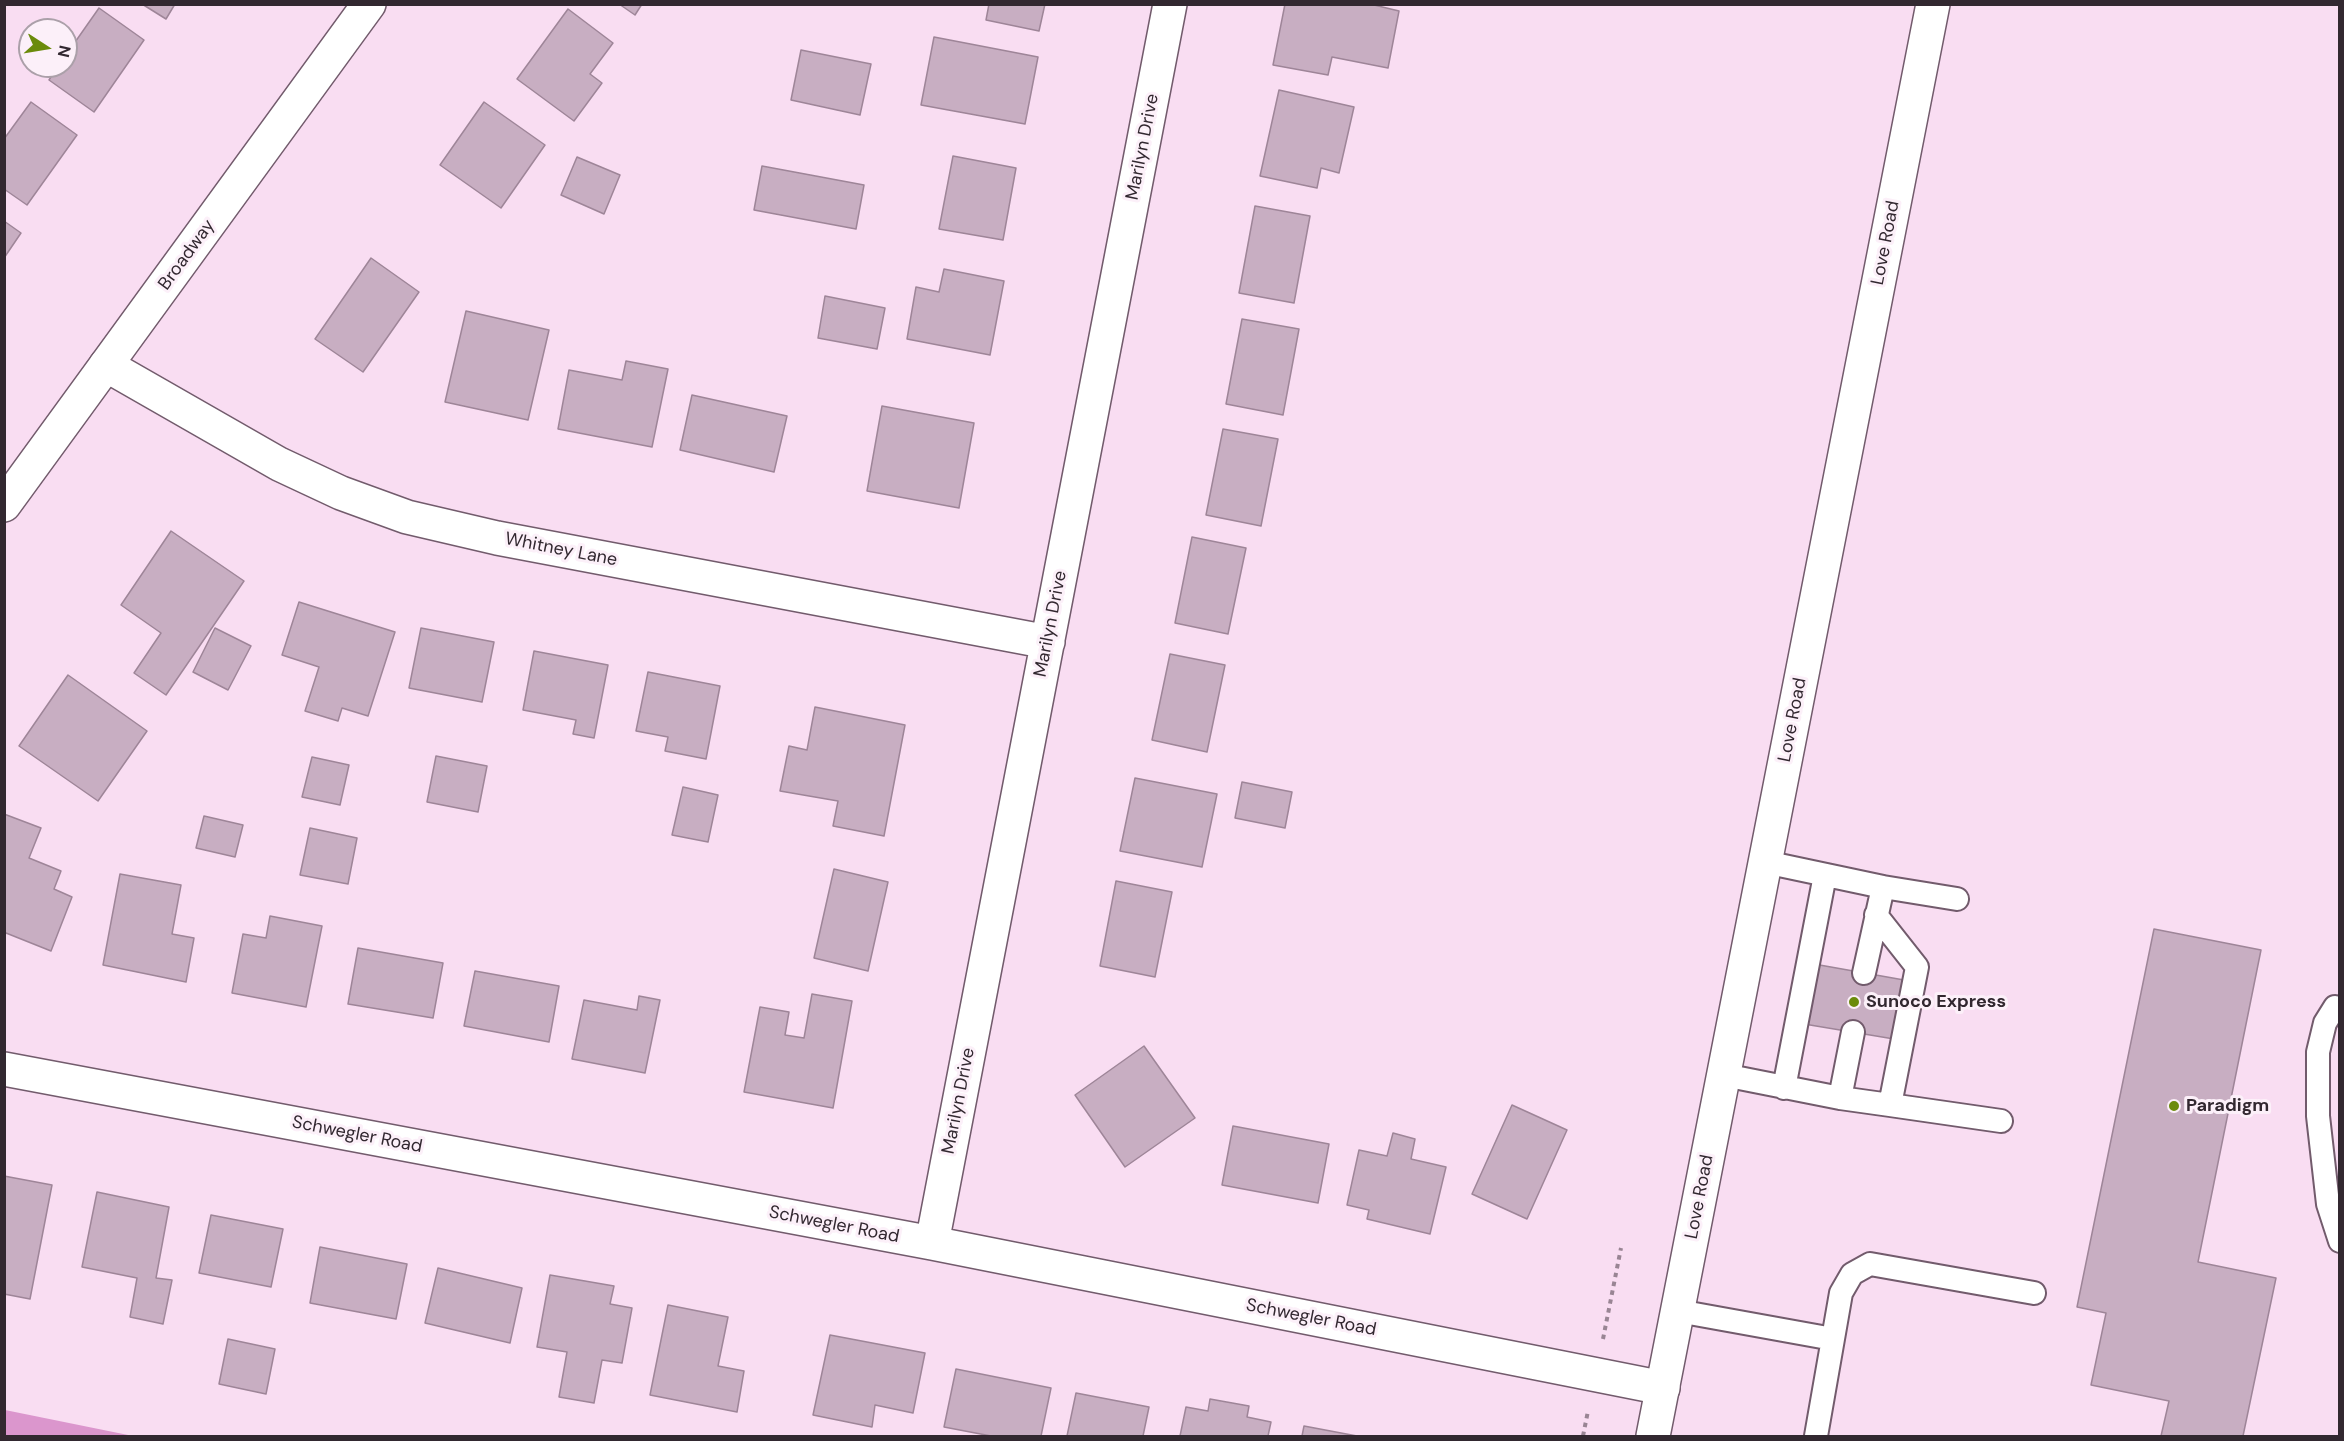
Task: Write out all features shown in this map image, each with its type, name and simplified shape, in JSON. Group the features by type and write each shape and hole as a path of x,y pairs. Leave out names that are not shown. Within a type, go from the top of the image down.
{"street":[{"name":"Broadway","path":"4,505 369,4"},
{"name":"Marilyn Drive","path":"932,1243 1170,4"},
{"name":"Love Road","path":"1653,1437 1933,4"},
{"name":"Whitney Lane","path":"106,365 279,464 341,493 407,517 497,538 1048,642"},
{"name":"Schwegler Road","path":"4,1069 932,1243 1663,1388"}],"lane":[{"path":"1766,862 1883,887 1957,899"},
{"path":"1784,1088 1825,874"},
{"path":"1864,973 1883,887"},
{"path":"1876,915 1917,967 1890,1105"},
{"path":"2335,1007 2325,1023 2318,1052 2318,1116 2328,1204 2340,1241"},
{"path":"1840,1098 1853,1032"},
{"path":"1724,1075 1840,1098 2001,1121"},
{"path":"1816,1437 1841,1293 1852,1274 1870,1264 2034,1293"},
{"path":"1678,1311 1833,1339"}],"shaded area":[{"path":"5,1410 133,1436 5,1436"}],"building":[{"path":"142,4 175,4 166,19"},
{"path":"619,4 642,4 635,15"},
{"path":"989,4 1045,4 1039,31 986,20"},
{"path":"1285,4 1370,4 1399,11 1388,68 1332,57 1328,75 1273,65"},
{"path":"99,8 144,40 94,112 49,80 50,78 78,78 78,38"},
{"path":"568,9 613,43 590,74 602,83 574,121 517,79"},
{"path":"934,37 1038,57 1025,124 921,105"},
{"path":"801,50 871,64 860,115 791,100"},
{"path":"1279,90 1354,107 1339,173 1321,168 1317,188 1260,176"},
{"path":"31,102 77,135 27,205 4,189 4,139"},
{"path":"484,102 545,145 501,208 440,165"},
{"path":"953,156 1016,168 1003,240 939,229"},
{"path":"577,157 620,175 604,214 561,195"},
{"path":"762,166 864,185 856,229 754,210"},
{"path":"1255,206 1310,216 1294,303 1239,293"},
{"path":"4,221 21,233 4,258"},
{"path":"371,258 419,292 363,372 315,339"},
{"path":"944,269 1004,281 990,355 907,339 916,287 939,292"},
{"path":"825,296 885,308 877,349 818,338"},
{"path":"466,311 549,330 528,420 445,402"},
{"path":"1242,319 1299,329 1283,415 1226,404"},
{"path":"626,361 668,369 652,447 558,429 569,370 622,380"},
{"path":"692,395 787,416 774,472 680,450"},
{"path":"882,406 974,423 959,508 867,491"},
{"path":"1223,429 1278,439 1261,526 1206,515"},
{"path":"171,531 244,581 166,695 134,673 161,633 121,605"},
{"path":"1192,537 1246,548 1228,634 1175,623"},
{"path":"299,602 395,632 368,716 342,708 338,721 305,711 319,667 282,655"},
{"path":"215,628 251,646 228,690 193,672"},
{"path":"421,628 494,642 482,702 409,688"},
{"path":"534,651 608,665 594,738 573,734 576,720 523,710"},
{"path":"1170,654 1225,665 1207,752 1152,740"},
{"path":"648,672 720,686 706,759 665,751 668,737 636,731"},
{"path":"68,675 147,731 98,801 19,746"},
{"path":"815,707 905,725 884,836 833,826 838,801 780,791 789,746 807,750"},
{"path":"436,756 487,766 478,812 427,802"},
{"path":"312,757 349,765 340,805 302,797"},
{"path":"1135,778 1217,794 1202,867 1120,851"},
{"path":"1242,782 1292,792 1285,828 1235,818"},
{"path":"683,787 718,795 708,842 672,835"},
{"path":"4,814 41,828 29,858 61,871 54,889 72,897 51,951 6,933 4,936"},
{"path":"204,816 243,825 235,857 196,848"},
{"path":"310,828 357,838 348,884 300,875"},
{"path":"834,869 888,882 868,971 814,958"},
{"path":"120,874 181,885 172,934 194,938 186,982 103,965"},
{"path":"1116,881 1172,892 1155,977 1100,966"},
{"path":"270,916 322,926 306,1007 232,993 243,934 266,938"},
{"name":"Paradigm","path":"2154,929 2261,950 2198,1262 2276,1278 2243,1436 2161,1436 2169,1401 2091,1385 2106,1313 2077,1307"},
{"path":"358,948 443,963 433,1018 348,1004"},
{"name":"Sunoco Express","path":"1814,964 1904,980 1894,1039 1804,1024"},
{"path":"475,971 559,986 549,1042 464,1026"},
{"path":"812,994 852,1001 833,1108 744,1092 760,1007 789,1012 785,1035 804,1038"},
{"path":"639,996 660,1000 645,1073 572,1059 584,1000 637,1010"},
{"path":"1144,1046 1195,1118 1125,1167 1075,1095"},
{"path":"1512,1105 1567,1130 1527,1219 1472,1194"},
{"path":"1233,1126 1329,1144 1318,1203 1222,1185"},
{"path":"1393,1133 1415,1139 1411,1159 1446,1167 1430,1234 1367,1219 1369,1210 1347,1205 1359,1150 1387,1156"},
{"path":"4,1176 52,1185 30,1299 4,1294"},
{"path":"97,1192 169,1207 156,1278 172,1280 163,1324 130,1317 137,1278 82,1267"},
{"path":"211,1215 283,1229 271,1287 199,1273"},
{"path":"320,1247 407,1264 396,1319 310,1303"},
{"path":"438,1268 522,1288 510,1343 425,1323"},
{"path":"550,1275 614,1286 610,1304 632,1308 622,1363 602,1360 594,1403 559,1397 567,1352 537,1347"},
{"path":"668,1305 728,1317 718,1366 744,1371 737,1412 650,1395"},
{"path":"830,1335 925,1353 913,1413 875,1405 872,1427 813,1415"},
{"path":"228,1339 275,1349 266,1394 219,1384"},
{"path":"956,1369 1051,1388 1041,1436 991,1436 944,1427"},
{"path":"1076,1393 1149,1407 1143,1436 1067,1436"},
{"path":"1210,1399 1249,1406 1247,1417 1271,1422 1268,1436 1180,1436 1186,1407 1208,1411"},
{"path":"1304,1426 1357,1436 1302,1436"}],"place":[{"name":"Sunoco Express","path":"1854,1002"},
{"name":"Paradigm","path":"2174,1106"}]}
